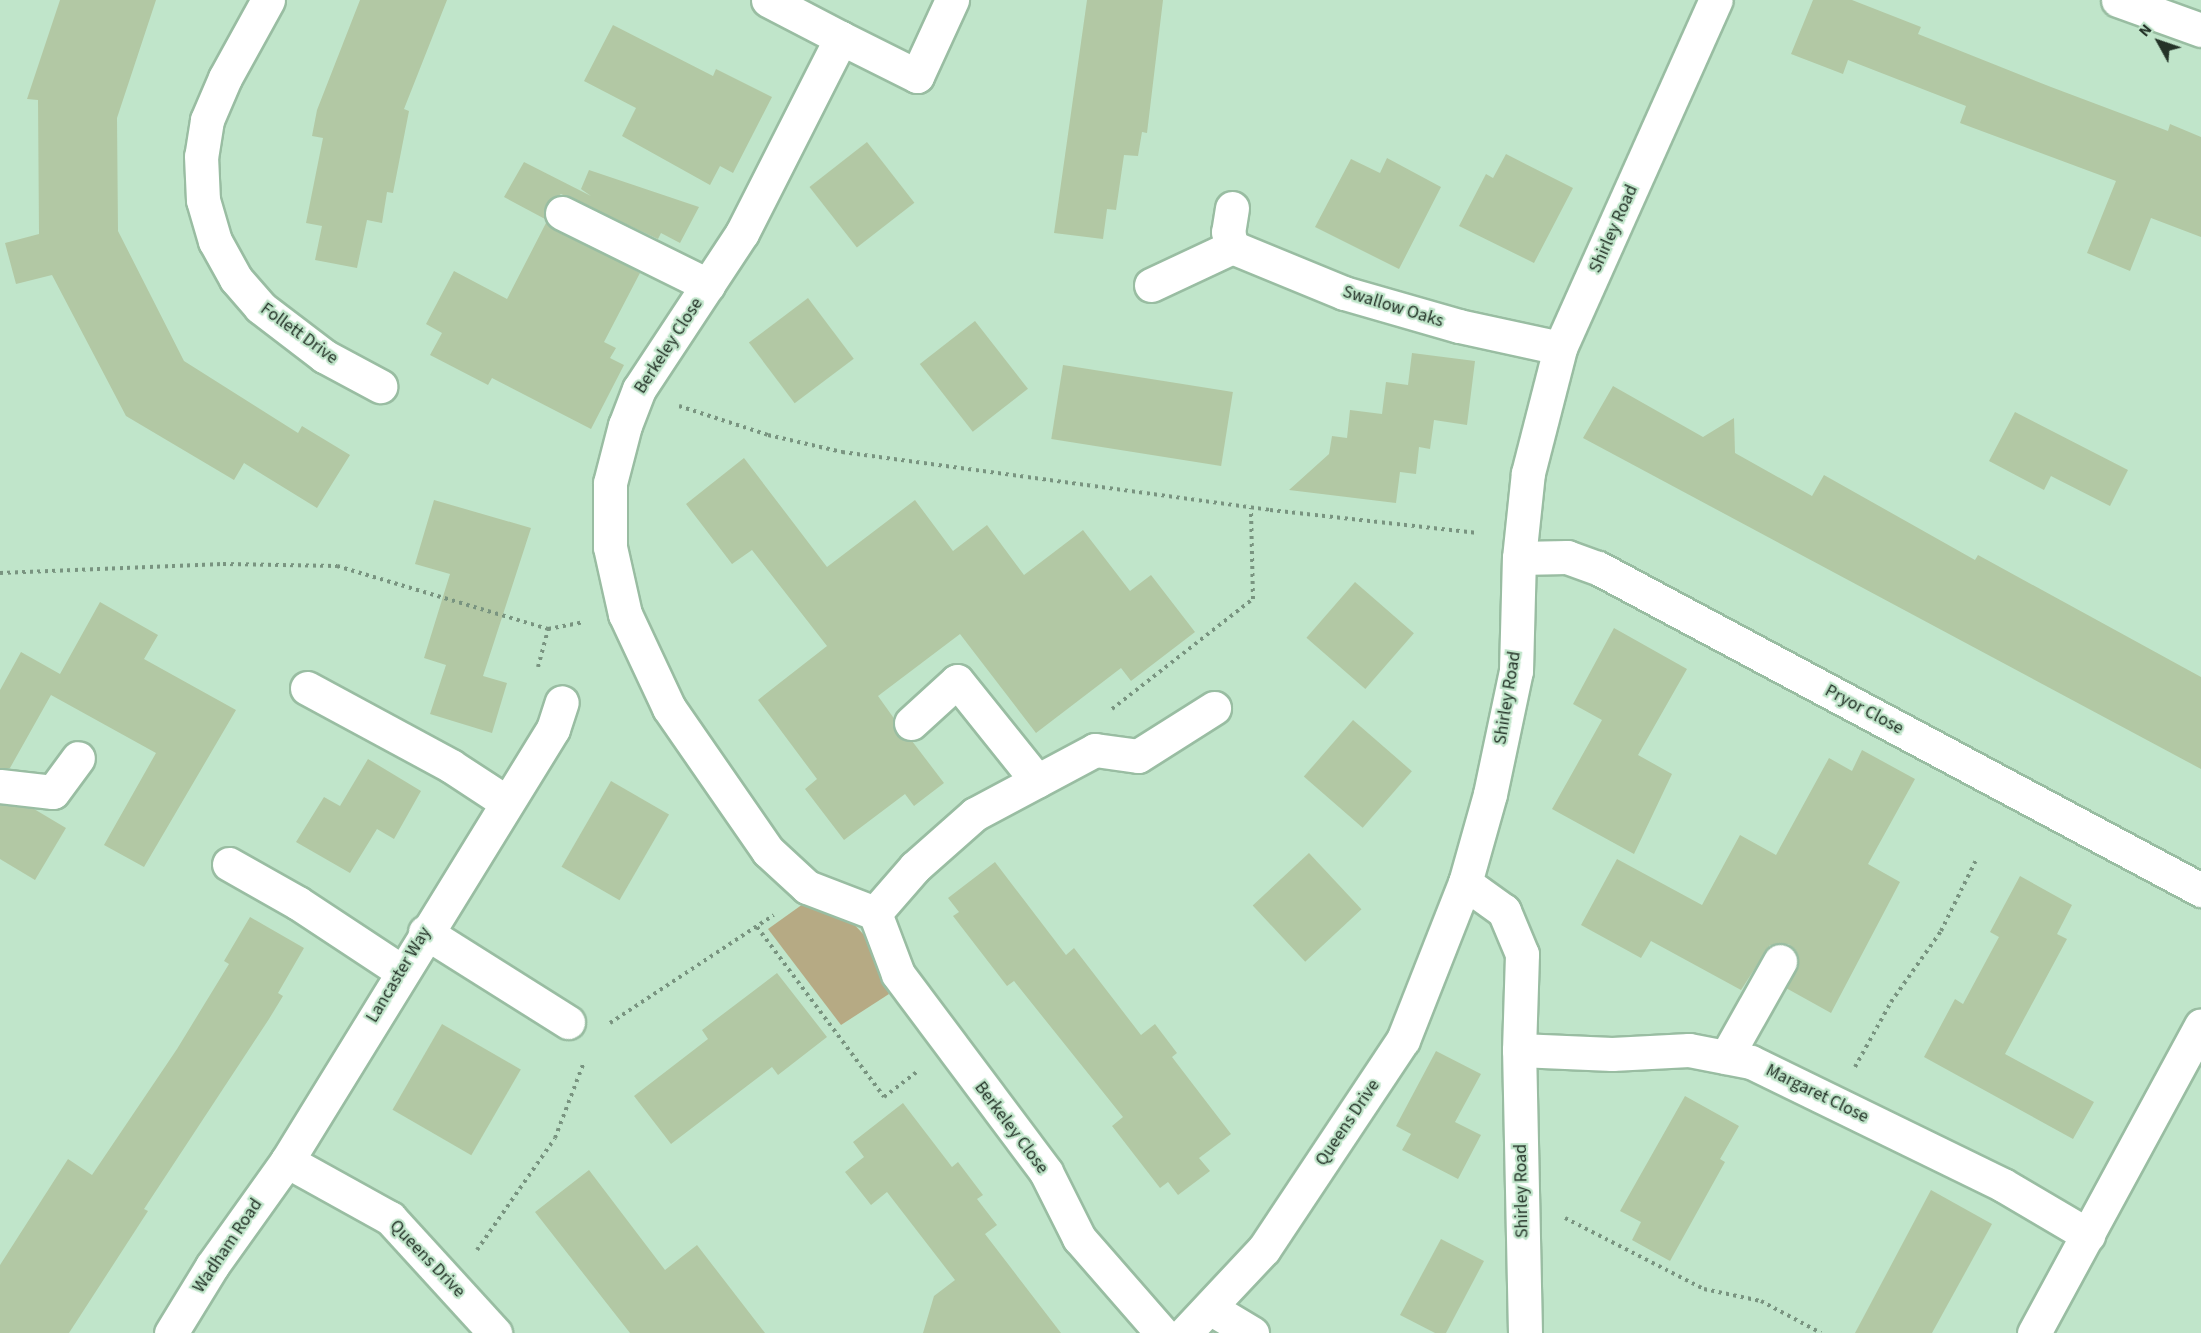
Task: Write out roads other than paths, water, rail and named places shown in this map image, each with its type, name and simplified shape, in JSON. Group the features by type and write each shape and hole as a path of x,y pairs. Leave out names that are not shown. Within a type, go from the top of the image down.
{"street":[{"name":"Follett Drive","path":"268,0 225,78 207,120 201,156 203,200 215,241 236,279 260,307 324,356 380,386"},
{"path":"768,0 917,76 952,0"},
{"name":"Shirley Road","path":"1525,1333 1519,1050 1522,954 1504,912 1465,883 1490,794 1516,671 1520,547 1528,473 1560,348 1716,0"},
{"path":"2123,1 2201,30"},
{"name":"Berkeley Close","path":"841,39 742,233 639,389 625,425 610,483 610,546 626,614 669,708 768,851 813,890 875,913 897,974 1046,1172 1079,1238 1162,1333"},
{"path":"1151,285 1232,247 1228,232 1232,208"},
{"path":"562,213 708,285"},
{"name":"Swallow Oaks","path":"1232,247 1344,292 1459,326 1560,348"},
{"name":"Pryor Close","path":"1520,547 1567,557 1598,568 2201,890"},
{"path":"911,723 957,681 1037,781"},
{"path":"308,688 509,796"},
{"name":"Lancaster Way","path":"287,1161 425,932 553,729 562,702"},
{"path":"875,913 915,867 975,814 1095,750 1138,756 1214,708"},
{"path":"0,786 53,792 78,758"},
{"path":"229,864 298,903 401,971"},
{"name":"Queens Drive","path":"1185,1333 1264,1249 1403,1040 1465,883"},
{"path":"425,932 568,1022"},
{"path":"1726,1057 1780,961"},
{"path":"2034,1333 2201,1025"},
{"name":"Margaret Close","path":"1519,1050 1612,1054 1689,1050 1751,1062 2003,1185 2088,1235"},
{"name":"Queens Drive","path":"287,1161 390,1218 495,1333"},
{"name":"Wadham Road","path":"171,1333 212,1266 287,1161"},
{"path":"1210,1308 1252,1333"}]}
